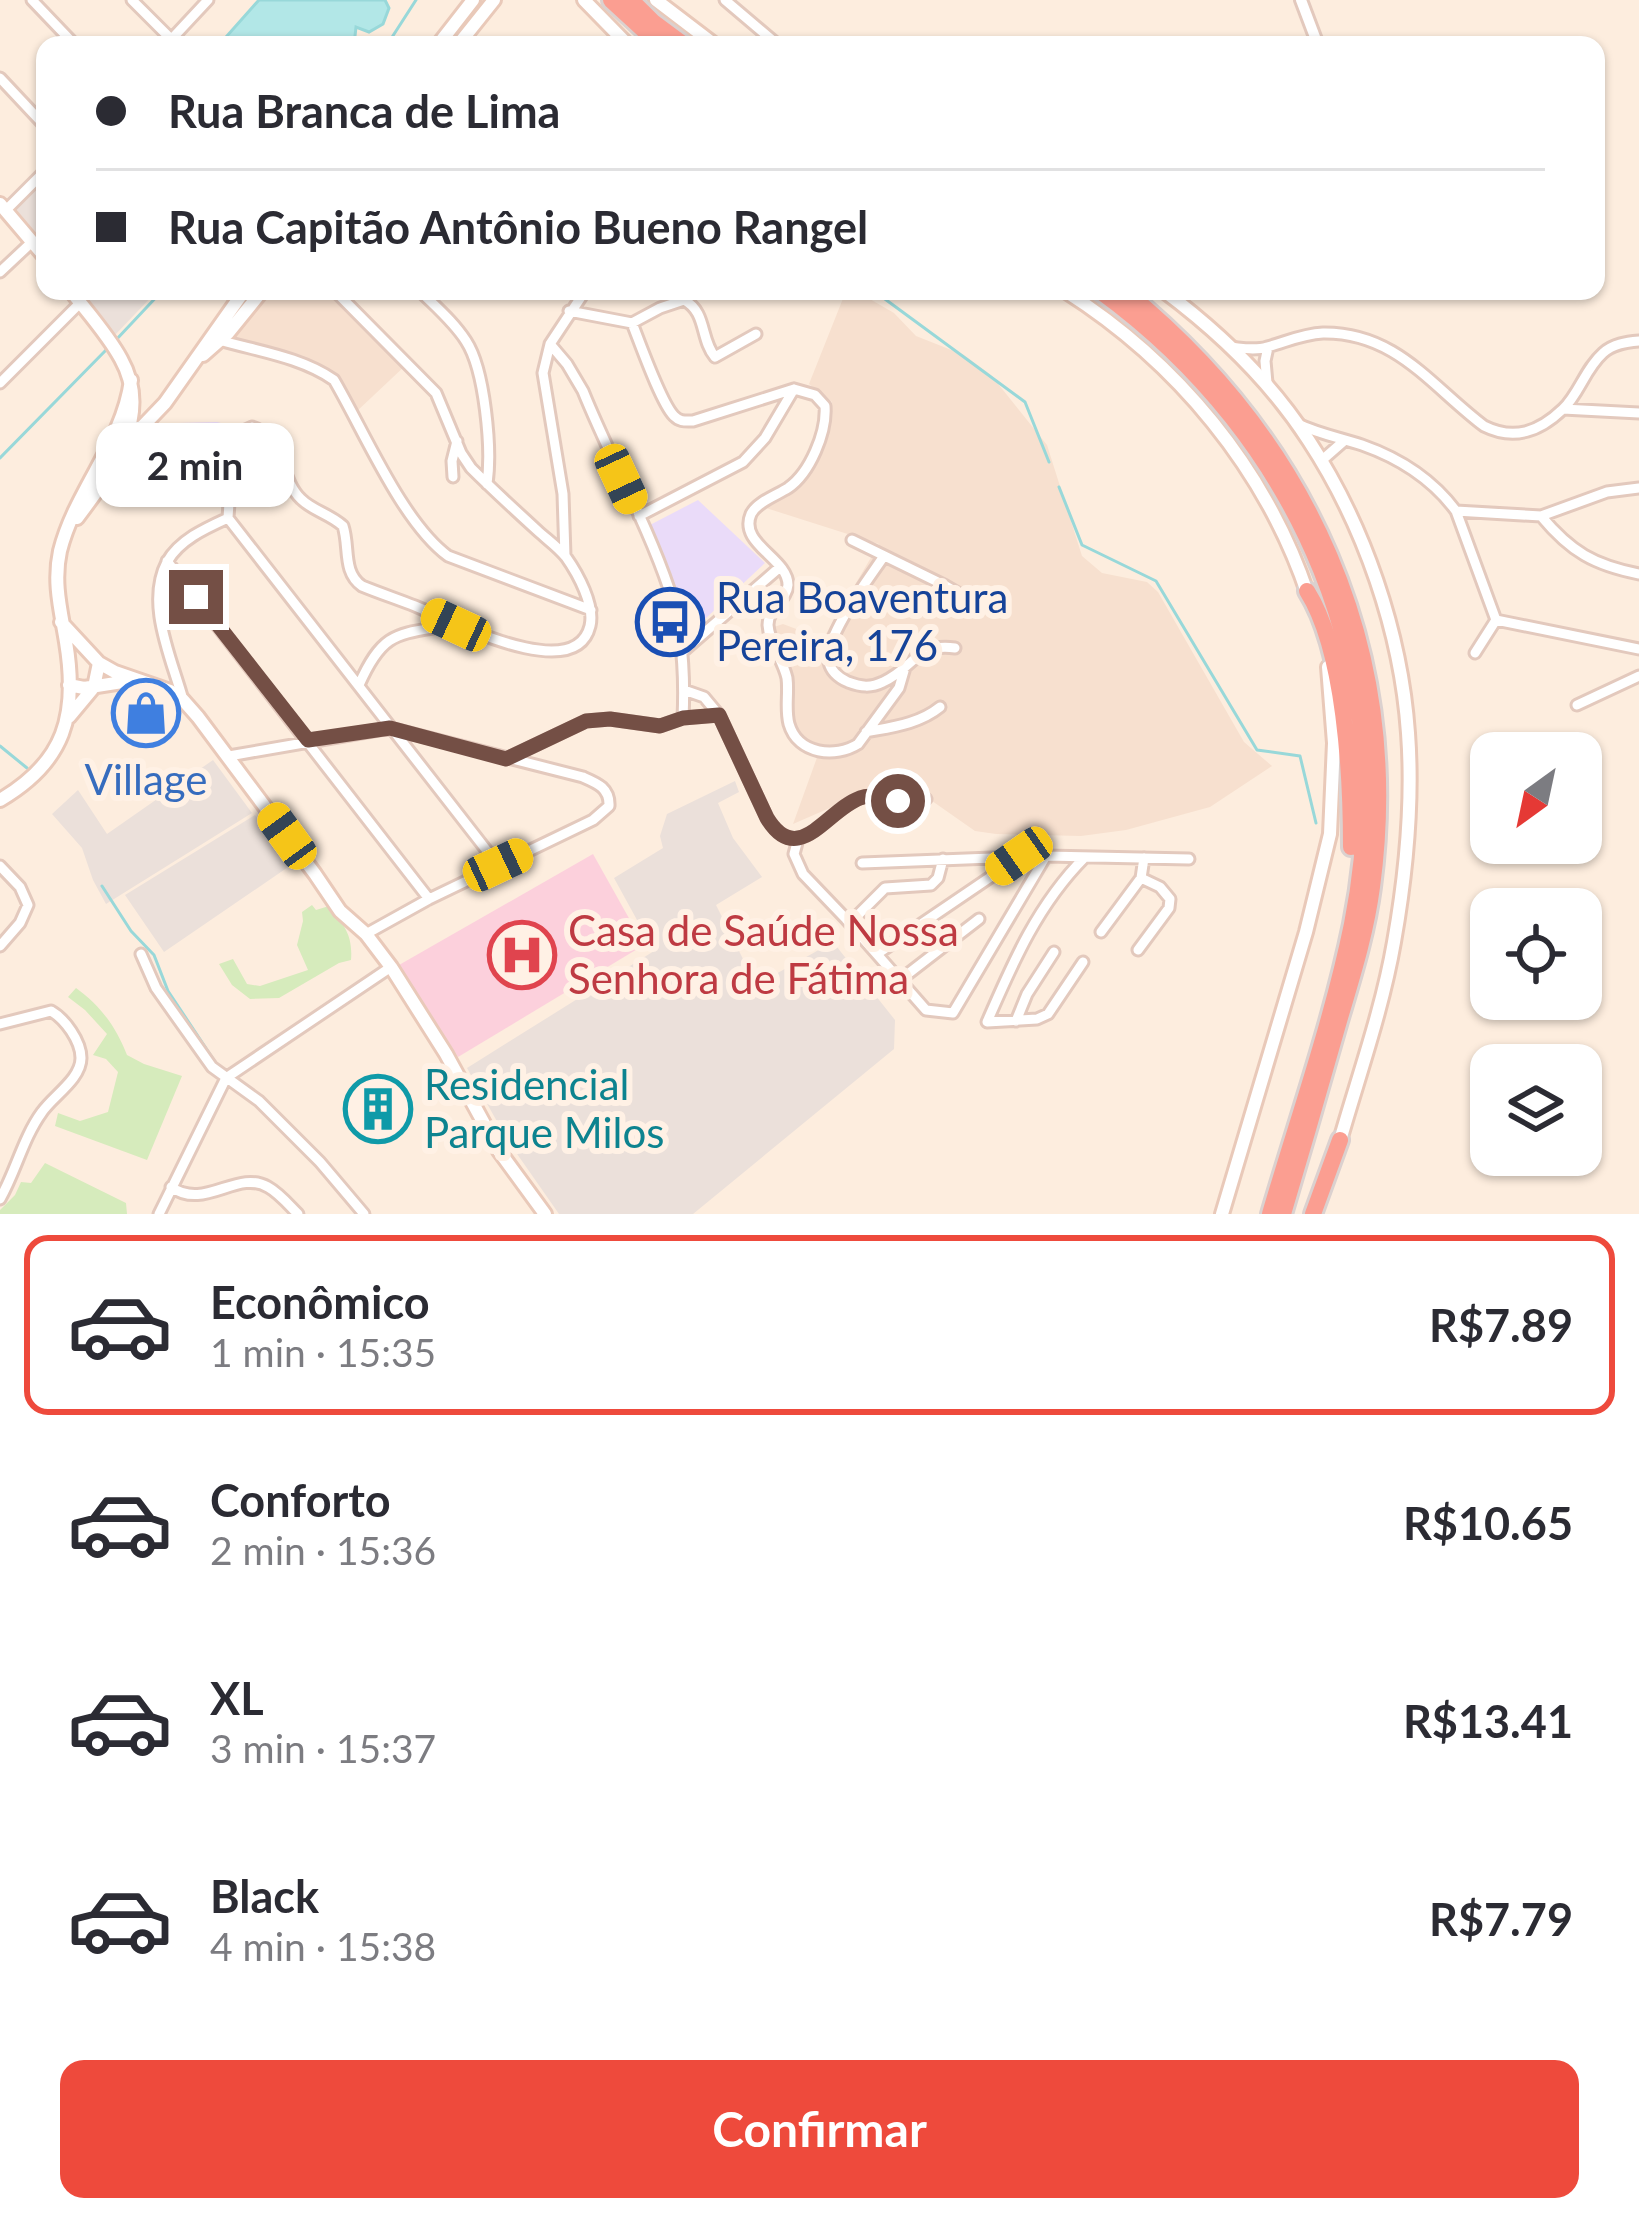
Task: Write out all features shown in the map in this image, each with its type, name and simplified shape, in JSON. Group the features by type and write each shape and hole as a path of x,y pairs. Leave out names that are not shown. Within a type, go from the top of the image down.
{"highway":[{"path":"611,0 650,36"},
{"path":"631,0 672,36"},
{"path":"1111,300 1172,350 1227,410 1268,465 1315,553 1352,669 1362,736 1362,842 1352,925 1270,1214"},
{"path":"1136,300 1214,374 1286,469 1324,542 1347,602 1371,704 1378,791 1372,890 1283,1214"},
{"path":"1306,591 1327,637 1348,752 1352,925"},
{"path":"1317,1214 1340,1140"}],"main road":[{"path":"445,36 473,0"},
{"path":"465,36 494,0"},
{"path":"584,0 619,36"},
{"path":"656,0 704,36"},
{"path":"3,207 36,245"},
{"path":"65,533 115,464 130,421 131,380 78,300"},
{"path":"216,339 239,300"},
{"path":"253,300 193,364 165,403 130,421 65,533 56,586 62,622 73,643 99,663 183,700 229,756 329,894 346,908 391,967 499,1150 544,1214"},
{"path":"1078,300 1128,335 1177,381 1255,481 1297,562 1328,666 1334,743 1330,835 1301,951 1222,1214"},
{"path":"1174,300 1268,387 1321,461 1351,519 1387,617 1401,679 1409,754 1407,836 1394,944 1370,1045 1340,1140"},
{"path":"69,717 73,643"},
{"path":"0,800 20,789 53,752 69,717 94,687 99,663"},
{"path":"70,685 94,687 136,680"}],"street":[{"path":"32,0 66,36"},
{"path":"132,0 164,36"},
{"path":"175,36 208,0"},
{"path":"725,0 767,36"},
{"path":"1301,0 1315,36"},
{"path":"0,78 36,116"},
{"path":"3,207 36,179"},
{"path":"0,272 33,241"},
{"path":"0,383 73,300"},
{"path":"343,300 436,392 471,468 565,556 591,610 582,641 559,651 527,649 456,625 352,579 343,526 296,494 272,440 258,428 246,429 233,442 227,518 498,865"},
{"path":"429,300 455,326 478,366 490,461 487,484"},
{"path":"565,556 563,494 543,373 550,344 578,300"},
{"path":"569,311 632,323 684,300 698,312 708,349 715,357 756,334"},
{"path":"632,323 676,419 693,421 794,389 823,401 824,423 803,474 755,508 749,524 753,538 788,579 768,629 787,678 793,732 808,747 834,754 852,748 921,652 930,647 955,648"},
{"path":"1229,347 1268,347 1321,333 1362,337 1408,361 1463,410 1498,433 1525,434 1563,410 1603,353 1639,340"},
{"path":"216,339 292,360 334,380 407,512 448,556 591,610"},
{"path":"550,344 583,392 669,590 681,653 683,718"},
{"path":"1268,347 1268,387"},
{"path":"639,517 743,462 765,438 794,389"},
{"path":"1563,410 1639,413"},
{"path":"1296,423 1366,446 1410,468 1439,491 1456,511 1496,620"},
{"path":"1321,461 1345,440"},
{"path":"453,477 457,442"},
{"path":"1456,511 1541,516 1606,492 1639,488"},
{"path":"1541,516 1582,556 1639,574"},
{"path":"183,700 161,623 159,602 167,561 189,539 227,518"},
{"path":"852,540 975,603"},
{"path":"884,556 836,632 829,663 837,676 868,687 904,671"},
{"path":"167,561 429,899"},
{"path":"681,653 780,567"},
{"path":"1496,620 1639,649"},
{"path":"1475,653 1496,620"},
{"path":"358,686 371,658 388,641 456,625"},
{"path":"1577,705 1639,676"},
{"path":"684,690 704,697 719,715 774,830 785,838 810,834 861,797 905,802 926,799"},
{"path":"866,732 906,724 940,706"},
{"path":"506,759 586,721 610,719 660,726 683,718 719,715"},
{"path":"229,756 390,728 596,782 606,792 609,806 593,820 366,934"},
{"path":"798,839 794,854 803,874 926,1010 953,1013 1046,856"},
{"path":"877,954 1019,856"},
{"path":"862,862 1019,856 1190,860"},
{"path":"1083,962 1048,1014 987,1022 1032,925 1085,856"},
{"path":"1101,932 1141,878 1144,858"},
{"path":"850,923 885,888 931,885 944,860"},
{"path":"0,866 20,886 28,904 20,923 0,946"},
{"path":"1138,950 1169,908 1170,899 1160,887 1141,878"},
{"path":"900,980 979,919"},
{"path":"1016,1021 1054,952"},
{"path":"141,954 156,988 202,1054 259,1101 364,1214"},
{"path":"163,1213 171,1187 226,1078 391,967"},
{"path":"0,1024 44,1011 57,1013 81,1058 74,1076 39,1116 0,1198"},
{"path":"171,1187 194,1196 244,1183 263,1184 298,1214"}],"shaded area":[{"path":"36,186 36,235 15,208"},
{"path":"88,300 148,300 115,335"},
{"path":"266,300 337,300 407,364 356,412 334,375 308,360 230,340"},
{"path":"842,300 872,300 894,313 916,336 964,355 991,375 1047,445 1082,556 1102,573 1147,582 1158,592 1244,742 1272,766 1210,807 1126,830 1081,836 975,831 925,796 899,800 855,797 793,824 819,752 794,729 789,674 771,628 783,624 823,639 879,544 766,508 804,479 830,426 832,402 809,384"},
{"path":"178,423 229,425 227,474 213,505 161,482 156,442"},
{"path":"698,500 765,563 691,632 688,603 676,594 648,526"},
{"path":"213,760 252,813 106,904 82,848 52,814 78,790 107,834"},
{"path":"735,781 739,792 718,803 733,838 762,877 716,905 756,985 833,942 895,1020 894,1049 693,1214 559,1214 508,1141 467,1068 654,951 614,878 663,848 660,836 667,814"},
{"path":"255,815 294,863 164,952 125,895"},
{"name":"Casa de Saúde Nossa Senhora de Fátima","path":"593,854 644,945 458,1057 399,965"}],"green space":[{"path":"312,905 316,910 329,906 339,919 349,937 351,960 279,998 250,999 232,985 219,964 233,959 247,984 260,986 308,970 297,945 302,912"},
{"path":"76,988 107,1018 127,1055 182,1076 147,1160 55,1126 58,1113 80,1121 108,1112 118,1072 106,1059 93,1055 107,1034 68,997"},
{"path":"45,1163 126,1203 127,1214 0,1214 21,1182 31,1183"}],"water":[{"path":"259,0 385,0 389,8 383,24 369,32 356,27 355,36 227,36"}],"waterway":[{"path":"393,36 416,0"},
{"path":"115,341 154,300"},
{"path":"886,300 1025,402 1049,462"},
{"path":"0,458 108,348"},
{"path":"1059,487 1082,545 1156,581 1257,750 1300,756 1316,823"},
{"path":"0,746 27,768"},
{"path":"102,886 131,931 154,955 168,991 219,1068"}],"place":[{"name":"Rua Boaventura Pereira, 176","path":"670,622"},
{"name":"Village","path":"146,713"},
{"name":"Casa de Saúde Nossa Senhora de Fátima","path":"522,955"},
{"name":"Residencial Parque Milos","path":"378,1109"}],"route":[{"path":"196,597 308,740 390,728 506,759 586,721 610,719 660,726 683,718 719,715 767,818 785,838 810,834 861,797 898,801"}]}
